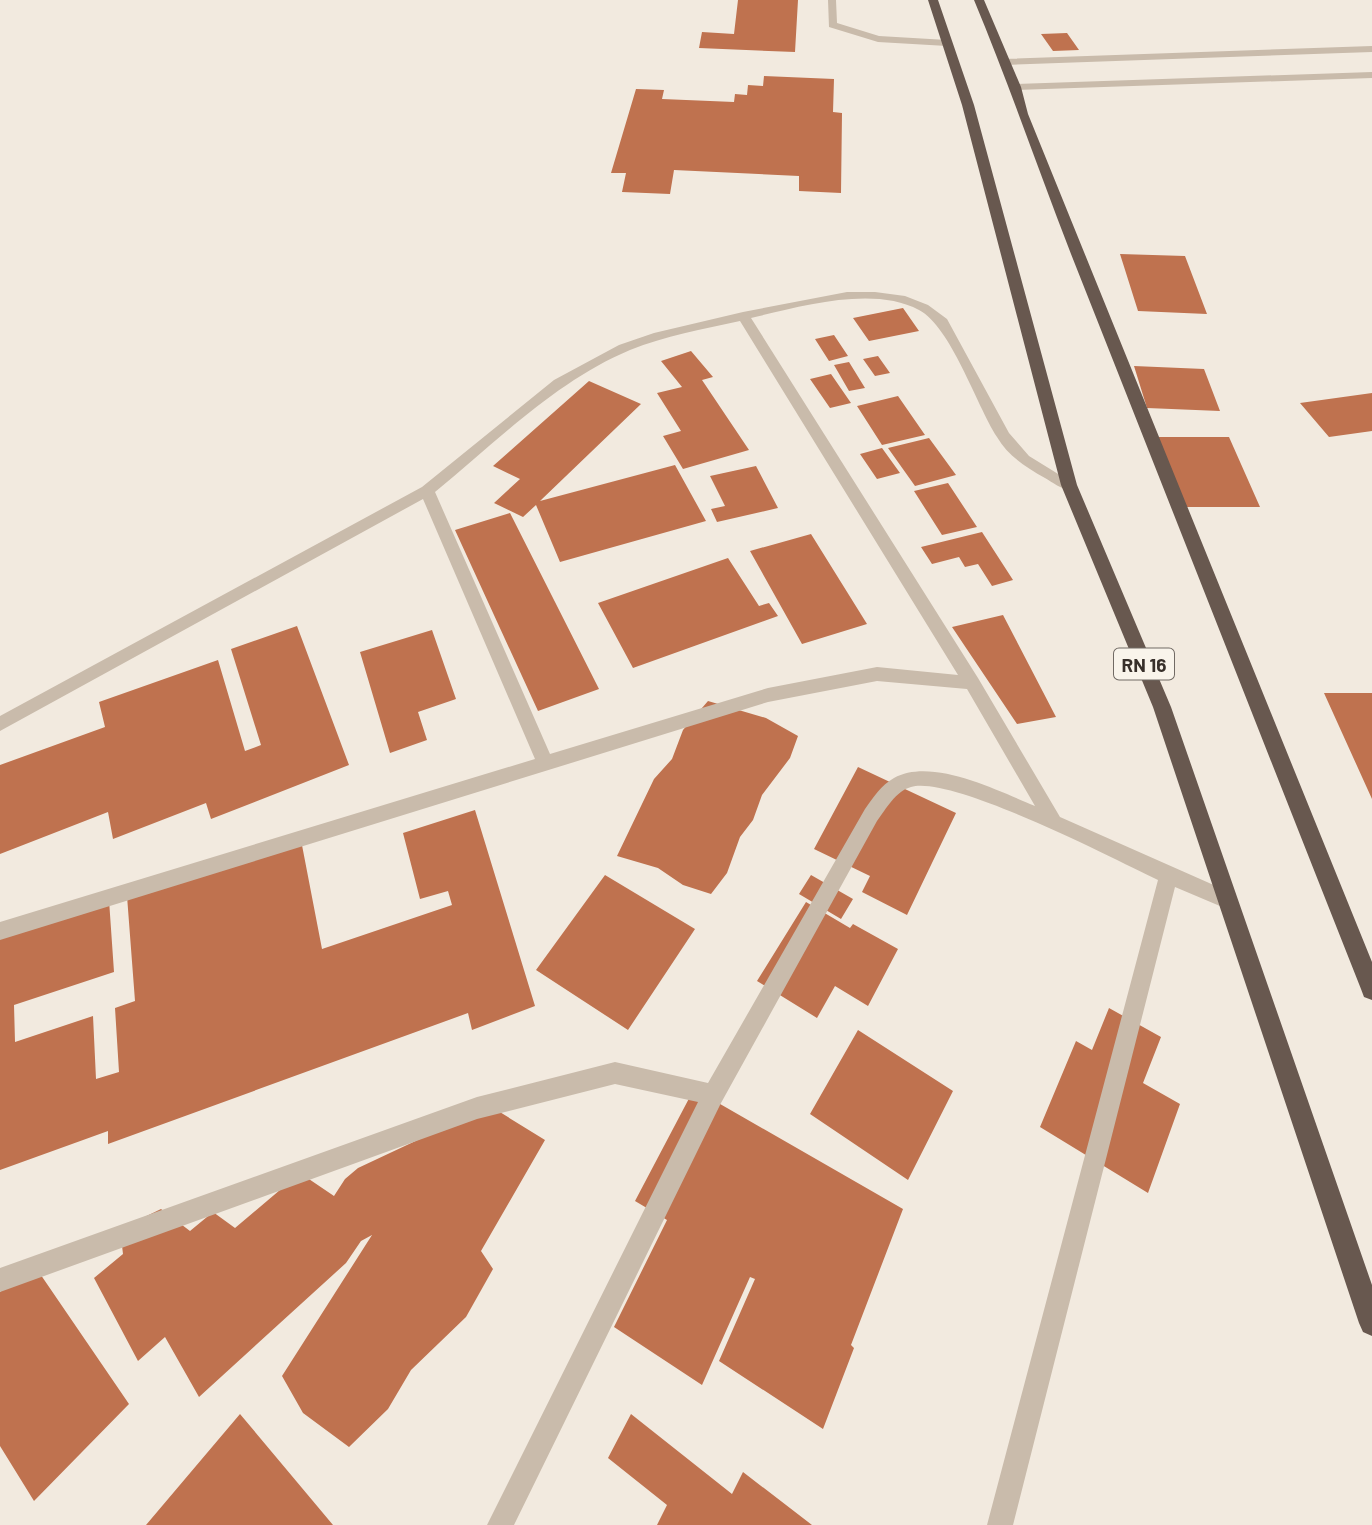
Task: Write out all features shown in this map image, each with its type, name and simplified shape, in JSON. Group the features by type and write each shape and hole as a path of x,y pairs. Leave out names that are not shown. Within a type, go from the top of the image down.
{"highway":[{"name":"RN 16","path":"933,0 968,105 1069,485 1162,707 1372,1323"},
{"path":"979,0 1016,87 1022,114 1372,989"}],"street":[{"path":"832,0 832,25 878,39 947,43"},
{"path":"1004,62 1372,49"},
{"path":"1335,50 1345,58"},
{"path":"1355,67 1369,78"},
{"path":"1016,87 1369,78"},
{"path":"0,724 427,491 559,383 624,348 658,336 743,316 824,299 880,295 903,298 932,309 943,322 1003,436 1024,459 1069,485"},
{"path":"743,316 972,683 1053,820"},
{"path":"427,491 546,764"},
{"path":"0,931 768,695 877,674 972,683"},
{"path":"500,1525 713,1095 871,815 892,787 918,778 954,783 1053,820 1168,877 1227,900"},
{"path":"1000,1525 1168,877"},
{"path":"0,1280 477,1108 615,1073 713,1095"}],"building":[{"path":"738,0 798,0 795,52 699,48 702,32 734,34"},
{"path":"1067,33 1079,50 1053,51 1041,34"},
{"path":"764,76 834,79 833,112 842,113 841,193 799,191 799,176 674,170 670,194 622,192 626,173 611,173 636,89 664,90 662,99 734,102 735,94 747,95 748,85 763,86"},
{"path":"1120,254 1185,256 1207,314 1138,311"},
{"path":"903,308 919,331 869,341 853,318"},
{"path":"834,335 848,356 829,361 815,339"},
{"path":"691,351 713,377 702,380 749,450 683,469 663,436 681,431 657,393 682,387 661,361"},
{"path":"878,356 890,373 875,376 863,359"},
{"path":"849,362 865,388 849,391 834,365"},
{"path":"1134,366 1204,369 1220,411 1147,408"},
{"path":"831,374 851,403 830,408 810,379"},
{"path":"589,381 641,404 540,501 675,465 706,521 560,562 536,505 523,517 494,503 520,479 493,466"},
{"path":"1372,393 1372,431 1329,437 1300,403"},
{"path":"898,396 925,435 882,445 857,406"},
{"path":"1154,437 1229,437 1260,507 1181,507"},
{"path":"929,438 956,475 915,486 888,448"},
{"path":"882,448 900,473 877,479 860,454"},
{"path":"756,466 778,508 717,522 711,509 725,506 710,476"},
{"path":"948,483 977,527 942,535 914,491"},
{"path":"510,513 599,689 538,711 455,530"},
{"path":"982,532 1013,580 992,586 978,564 965,567 959,557 932,564 921,547"},
{"path":"811,534 867,624 802,644 750,551"},
{"path":"728,558 759,606 769,603 778,616 633,668 598,603"},
{"path":"1003,615 1056,717 1017,724 952,627"},
{"path":"297,626 349,765 211,819 206,803 113,839 108,812 0,854 0,765 105,727 99,702 218,660 245,751 261,745 231,649"},
{"path":"432,630 456,699 418,712 427,740 390,753 360,652"},
{"path":"1324,693 1372,693 1372,799"},
{"path":"708,701 766,718 798,736 790,758 762,795 753,820 740,837 727,873 711,894 683,885 658,868 617,856 654,779 672,759 683,730"},
{"path":"858,767 956,813 907,915 862,892 870,876 814,849"},
{"path":"475,810 535,1006 472,1030 468,1013 108,1144 108,1131 0,1170 0,935 109,900 114,972 14,1005 15,1042 93,1016 96,1079 119,1072 115,1008 135,1001 127,896 301,840 322,949 452,905 448,891 420,899 403,833"},
{"path":"605,875 695,929 628,1030 536,970"},
{"path":"811,875 853,899 841,919 799,894"},
{"path":"806,902 850,928 853,924 898,949 868,1006 835,986 817,1018 757,981"},
{"path":"1109,1008 1161,1037 1143,1083 1180,1104 1148,1193 1040,1127 1076,1041 1092,1050"},
{"path":"858,1030 953,1091 908,1180 810,1114"},
{"path":"694,1089 903,1209 851,1345 854,1348 823,1429 719,1361 755,1279 750,1277 702,1385 614,1327 667,1220 635,1201"},
{"path":"490,1106 545,1140 481,1251 493,1269 466,1317 411,1370 388,1409 349,1447 303,1413 282,1376 372,1235 361,1241 346,1263 199,1397 165,1337 138,1361 94,1278 123,1254 120,1229 161,1209 190,1231 213,1212 235,1228 300,1173 334,1196 345,1179 358,1168"},
{"path":"32,1262 129,1404 34,1501 0,1446 0,1292"},
{"path":"240,1414 333,1525 146,1525"},
{"path":"631,1414 732,1494 743,1472 812,1525 657,1525 667,1505 608,1458"}]}
